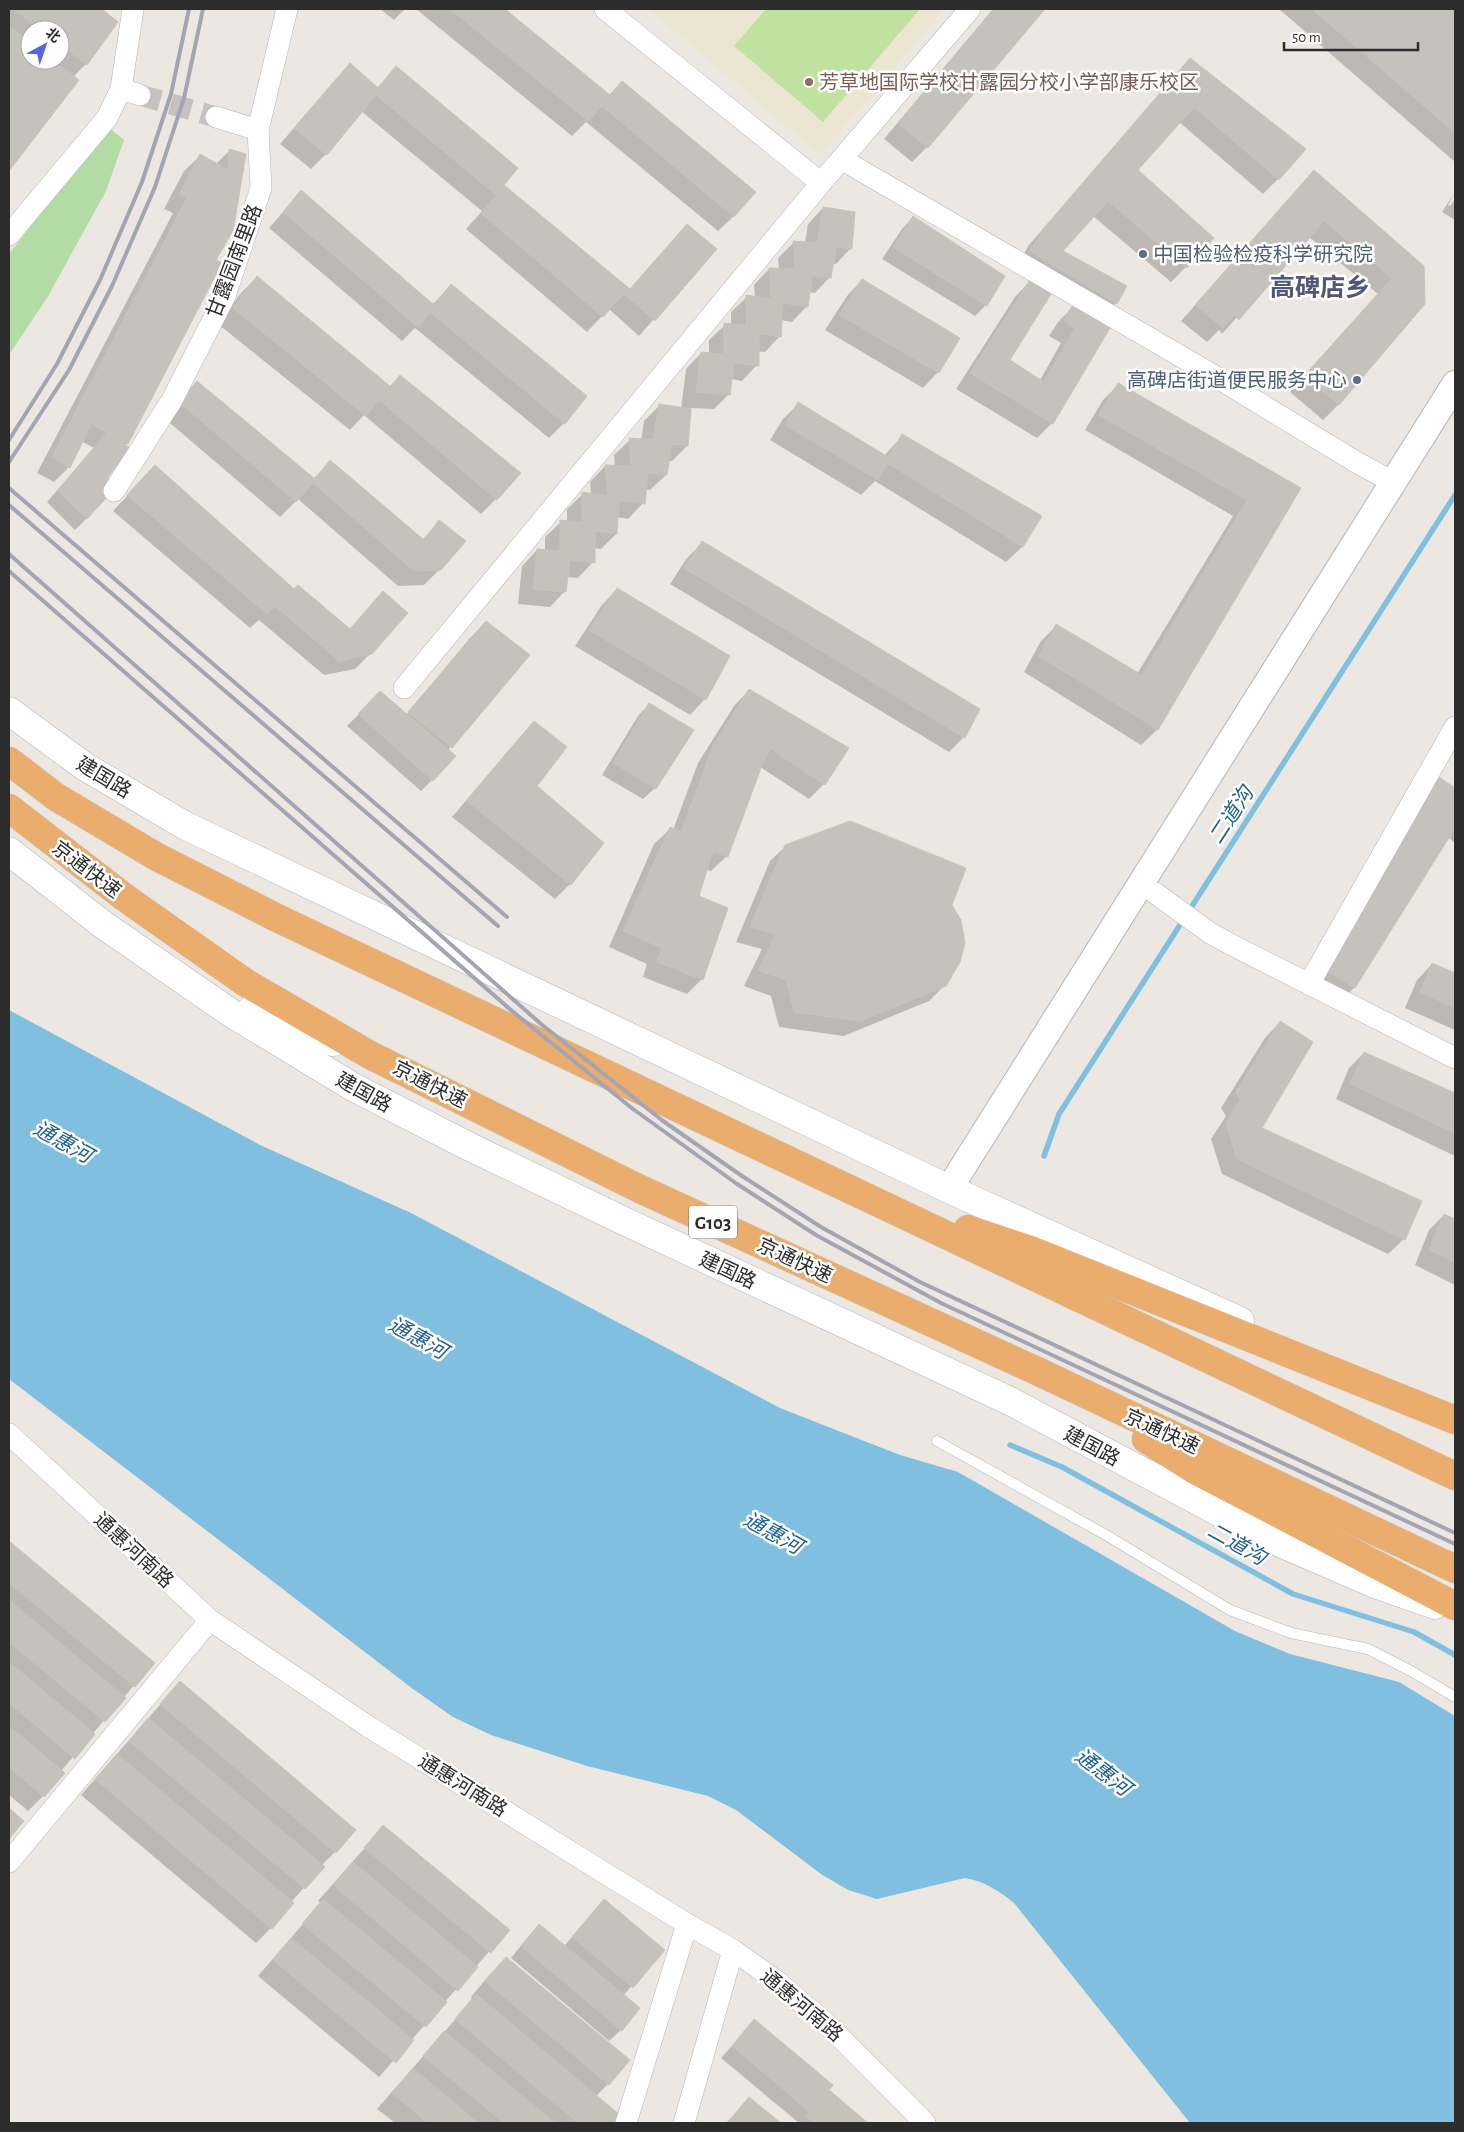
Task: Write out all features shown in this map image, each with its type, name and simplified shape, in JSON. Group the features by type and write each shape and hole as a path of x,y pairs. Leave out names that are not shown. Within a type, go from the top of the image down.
{"highway":[{"path":"9,760 56,797 174,866 277,918 1455,1476"},
{"name":"京通快速","path":"9,808 124,897 246,983 370,1055 640,1188 1036,1371 1455,1569"},
{"path":"866,1197 1031,1250 1455,1420"},
{"path":"1036,1371 1193,1469 1455,1606"}],"main road":[{"name":"建国路","path":"9,712 84,766 184,825 957,1192 1455,1420"},
{"name":"建国路","path":"9,851 102,924 231,1013 353,1086 468,1146 1012,1402 1264,1536 1375,1584 1455,1612"},
{"path":"184,980 308,1033 370,1055"}],"street":[{"path":"9,235 130,92 133,9"},
{"name":"甘露园南里路","path":"114,492 172,400 225,296 261,188 258,130 287,9"},
{"path":"605,9 821,183"},
{"path":"404,688 841,159 970,9"},
{"path":"216,117 258,130"},
{"path":"841,159 1393,482"},
{"path":"957,1192 1455,384"},
{"path":"957,1192 1164,900 1455,417"},
{"path":"1309,984 1455,727"},
{"path":"1164,900 1210,933 1455,1058"},
{"name":"通惠河南路","path":"9,1434 210,1620 369,1727 733,1950 778,1982 830,2027 925,2123"},
{"path":"9,1862 210,1620"},
{"path":"626,2123 688,1924"},
{"path":"684,2123 733,1950"}],"lane":[{"path":"937,1441 1106,1535 1230,1610 1291,1634 1368,1649 1411,1671 1455,1697"}],"shaded area":[{"name":"芳草地国际学校甘露园分校小学部康乐校区","path":"649,9 945,9 820,155"}],"green space":[{"path":"766,9 920,9 823,122 734,46"},
{"path":"108,127 124,140 106,191 47,298 9,355 9,254"}],"water":[{"name":"通惠河","path":"9,1010 260,1145 411,1213 780,1408 900,1455 958,1472 1235,1631 1290,1654 1399,1682 1455,1716 1455,2123 1190,2123 1014,1903 997,1891 979,1881 965,1878 877,1899 848,1890 821,1874 736,1810 708,1796 587,1766 491,1735 453,1717 413,1689 9,1379"}],"building":[{"path":"13,9 102,9 118,22 87,65 70,52 70,20 28,20"},
{"path":"450,9 505,9 610,95 622,81 756,192 734,217 602,106 588,121"},
{"path":"994,9 1045,9 928,148 898,123"},
{"path":"1312,9 1455,9 1455,133"},
{"path":"9,26 20,34 20,70 66,70 79,80 9,171"},
{"path":"1190,58 1306,149 1279,180 1194,107 1138,170 1214,238 1187,268 1108,201 1063,251 1127,286 1117,304 1030,251 1044,228"},
{"path":"350,63 378,88 396,66 518,168 504,185 630,289 687,224 717,249 655,321 624,294 603,317 481,213 496,195 376,95 327,155 294,128"},
{"path":"229,149 246,154 233,231 216,260 222,263 128,444 92,422 70,468 52,457 187,198 179,194 200,154 228,170"},
{"path":"1314,170 1424,266 1425,304 1339,405 1304,376 1392,278 1324,221 1239,320 1234,315 1223,328 1195,305"},
{"path":"301,190 434,305 451,284 587,396 565,424 430,312 418,327 283,212"},
{"path":"823,207 855,212 852,249 836,247 831,278 812,276 808,307 783,303 781,337 759,334 759,366 734,363 730,395 696,392 701,352 724,354 724,323 746,325 746,295 771,299 769,268 795,269 793,241 817,243"},
{"path":"913,216 1005,276 987,306 893,247"},
{"path":"257,276 391,387 400,375 521,473 497,500 379,400 366,416 233,308"},
{"path":"862,279 960,338 939,373 839,315"},
{"path":"1030,280 1051,294 1010,360 1044,382 1075,328 1063,320 1073,305 1110,328 1053,424 970,373"},
{"path":"197,381 315,479 330,460 424,540 439,520 466,541 441,570 414,571 313,483 296,502 179,402"},
{"path":"1118,383 1301,488 1158,730 1039,656 1056,624 1142,675 1247,500 1099,415"},
{"path":"798,402 888,457 902,434 1042,516 1023,547 887,463 878,480 785,425"},
{"path":"659,404 691,409 688,446 672,444 667,475 648,473 645,504 619,500 617,534 595,531 595,563 570,560 566,592 533,589 537,549 560,551 560,520 582,522 582,492 608,496 605,465 631,466 629,438 653,440"},
{"path":"107,432 130,448 108,477 117,486 87,519 58,490"},
{"path":"155,465 294,589 298,585 350,629 383,591 408,613 372,654 339,661 275,606 267,614 127,495"},
{"path":"702,541 980,709 965,738 684,568"},
{"path":"617,588 730,656 706,700 589,630"},
{"path":"486,621 530,655 452,748 408,712"},
{"path":"749,689 849,748 825,785 771,749 764,760 728,857 713,851 699,896 728,908 703,980 657,962 662,948 623,931 670,827 681,832 713,746"},
{"path":"380,691 456,756 433,781 358,714"},
{"path":"649,703 694,730 656,789 613,763"},
{"path":"534,721 567,747 537,786 604,843 571,885 467,801"},
{"path":"1436,775 1455,788 1455,828 1355,988 1321,967"},
{"path":"850,821 966,868 952,905 961,920 965,943 960,962 946,986 860,1021 794,1012 786,980 758,970 776,934 750,927 785,845"},
{"path":"1432,963 1455,973 1455,1008 1420,992"},
{"path":"1280,1021 1313,1042 1262,1128 1422,1201 1405,1240 1237,1159 1226,1123 1240,1100 1236,1092"},
{"path":"1364,1052 1455,1093 1455,1133 1350,1084"},
{"path":"1444,1214 1455,1219 1455,1262 1429,1250"},
{"path":"9,1541 155,1663 135,1687 9,1583"},
{"path":"9,1600 126,1698 105,1722 9,1642"},
{"path":"9,1662 95,1734 75,1759 9,1703"},
{"path":"180,1681 356,1830 336,1853 160,1704"},
{"path":"148,1718 325,1867 305,1889 129,1741"},
{"path":"9,1726 65,1773 44,1797 9,1767"},
{"path":"117,1754 294,1903 272,1929 95,1779"},
{"path":"9,1808 24,1821 9,1839"},
{"path":"383,1825 510,1930 491,1953 364,1848"},
{"path":"353,1862 478,1967 458,1991 333,1885"},
{"path":"323,1899 447,2002 426,2027 302,1924"},
{"path":"604,1899 665,1950 633,1988 572,1937"},
{"path":"539,1924 640,2008 622,2031 521,1946"},
{"path":"291,1938 414,2040 396,2063 273,1960"},
{"path":"506,1957 630,2060 609,2085 485,1981"},
{"path":"476,1994 620,2115 613,2123 578,2123 455,2019"},
{"path":"754,2019 833,2085 810,2112 732,2046"},
{"path":"444,2031 555,2123 504,2123 423,2056"},
{"path":"413,2068 478,2123 428,2123 392,2093"},
{"path":"829,2090 868,2123 814,2123 806,2117"},
{"path":"749,2097 781,2123 729,2123"}],"waterway":[{"name":"二道沟","path":"1044,1156 1059,1114 1455,495"},
{"name":"二道沟","path":"1010,1445 1062,1467 1293,1594 1414,1632 1455,1655"}],"tunnel":[{"path":"140,95 216,117"}],"railway":[{"path":"9,440 57,364 100,280 142,182 171,94 189,9"},
{"path":"9,462 69,370 112,286 155,187 184,98 203,9"},
{"path":"9,488 507,917"},
{"path":"9,505 498,926"},
{"path":"9,554 541,1024 663,1121 742,1176 821,1227 920,1282 1455,1533"},
{"path":"9,571 512,1011 633,1109 737,1184 816,1235 941,1303 1455,1544"}],"place":[{"name":"芳草地国际学校甘露园分校小学部康乐校区","path":"809,82"},
{"name":"中国检验检疫科学研究院","path":"1143,254"},
{"name":"高碑店街道便民服务中心","path":"1357,380"}],"district":[{"name":"高碑店乡","path":"1320,287"}]}
